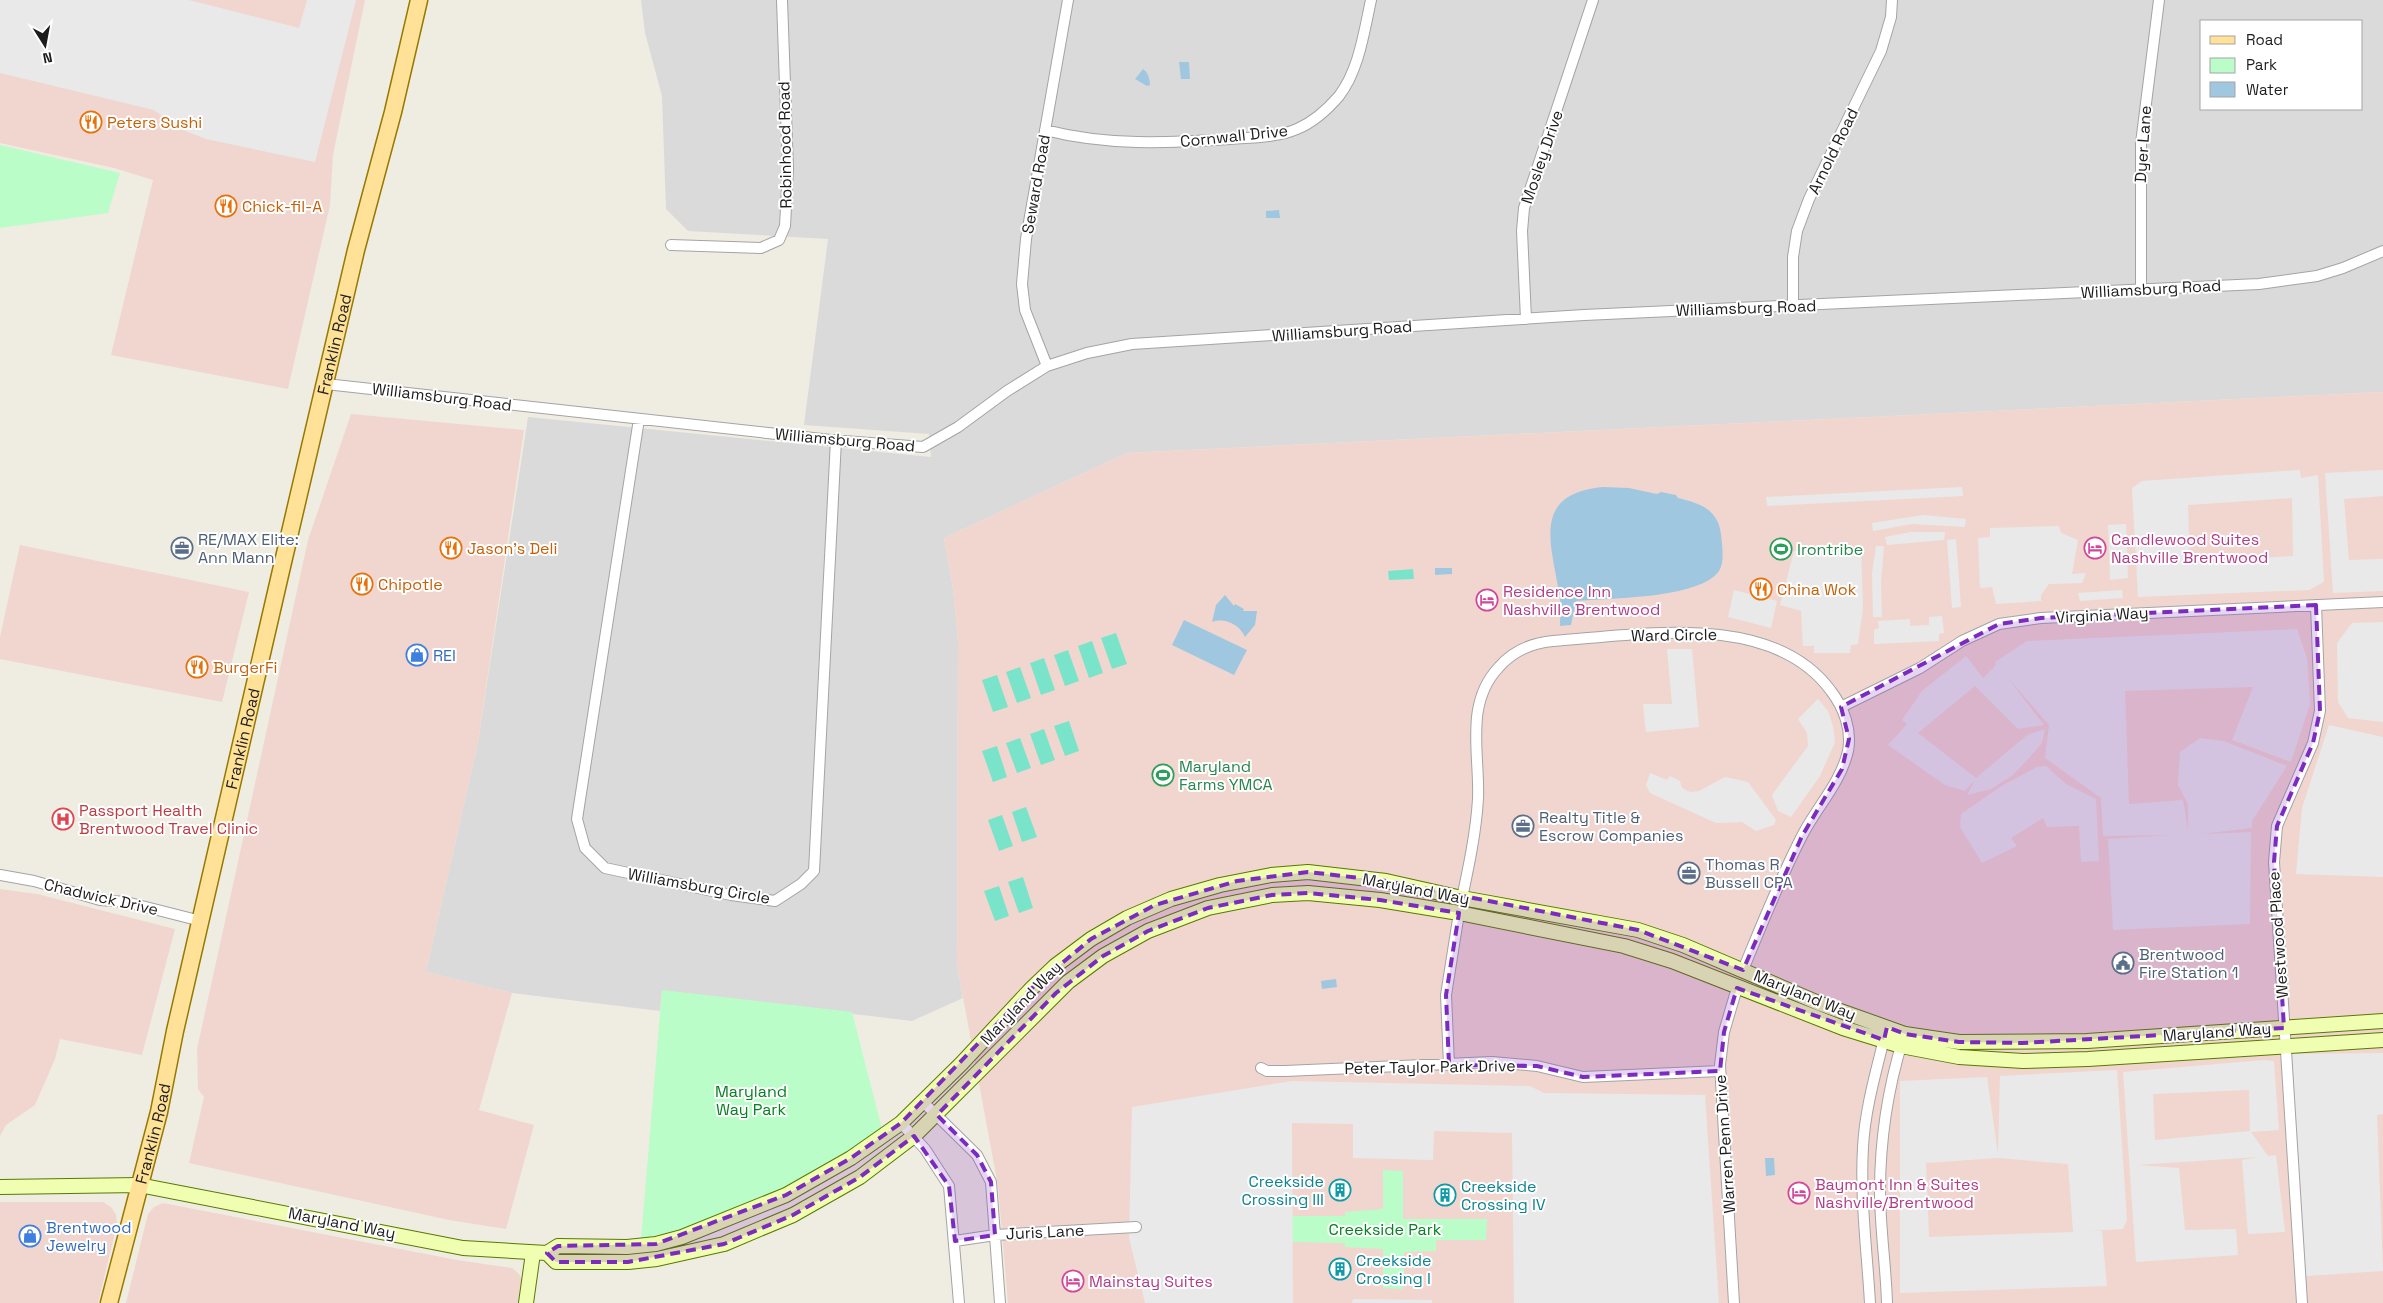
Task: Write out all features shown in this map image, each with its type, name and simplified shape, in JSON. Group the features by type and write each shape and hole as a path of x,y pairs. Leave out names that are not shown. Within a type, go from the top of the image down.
{"main road":[{"name":"Franklin Road","path":"109,1303 159,1112 201,921 326,384 419,0"},
{"name":"Maryland Way","path":"0,1187 139,1185 463,1248 540,1253 558,1246 627,1247 656,1244 716,1224 786,1196 851,1158 901,1123 924,1102 1042,978 1091,938 1115,924 1155,905 1196,891 1254,878 1308,872 1386,881 1462,898 1638,930 1683,945 1903,1040 1959,1057 2023,1061 2119,1057 2383,1040"},
{"path":"1308,872 1308,893"},
{"name":"Maryland Way","path":"540,1253 556,1262 628,1262 657,1259 724,1244 793,1215 860,1177 914,1136 937,1115 1056,993 1103,956 1148,931 1208,908 1272,895 1308,893 1380,900 1459,913 1624,946 1672,961 1826,1022 1886,1033"},
{"path":"1459,913 1462,898"},
{"path":"1115,924 1125,944"},
{"path":"1737,988 1743,970"},
{"path":"1042,978 1056,993"},
{"name":"Maryland Way","path":"1903,1040 2022,1043 2383,1021"},
{"path":"2119,1057 2134,1037"},
{"path":"716,1224 724,1244"},
{"path":"526,1303 540,1253"}],"street":[{"name":"Robinhood Road","path":"671,245 761,248 778,240 785,226 788,169 782,0"},
{"name":"Seward Road","path":"1047,366 1026,310 1022,284 1026,239 1068,0"},
{"name":"Cornwall Drive","path":"1045,130 1093,140 1149,144 1268,136 1297,129 1319,116 1344,90 1354,67 1371,0"},
{"name":"Mosley Drive","path":"1526,319 1522,231 1524,208 1593,0"},
{"name":"Arnold Road","path":"1793,306 1792,257 1798,231 1809,199 1881,51 1891,17 1892,0"},
{"name":"Dyer Lane","path":"2141,289 2141,143 2159,0"},
{"name":"Williamsburg Road","path":"326,384 639,420 923,447 958,427 1007,391 1047,366 1086,353 1132,344 1526,319 2259,284 2317,276 2343,268 2383,251"},
{"name":"Williamsburg Circle","path":"639,420 577,819 586,848 605,868 731,895 775,901 801,884 814,871 836,440"},
{"name":"Virginia Way","path":"1841,707 1920,668 1962,642 2000,624 2041,618 2383,602"},
{"name":"Westwood Place","path":"2302,1303 2274,862 2277,826 2313,744 2320,711 2316,605"},
{"name":"Ward Circle","path":"1462,898 1472,848 1478,802 1476,727 1478,707 1484,688 1495,671 1507,658 1520,650 1543,642 1698,633 1738,636 1778,650 1799,662 1824,682 1841,707 1847,723 1849,739 1842,769 1802,836 1743,970"},
{"name":"Chadwick Drive","path":"0,875 34,881 100,900 126,902 201,921"},
{"path":"1449,1065 1446,995 1459,913"},
{"name":"Warren Penn Drive","path":"1734,1303 1720,1071 1724,1032 1737,988"},
{"path":"1870,1303 1863,1192 1863,1146 1872,1083 1886,1033"},
{"path":"1887,1303 1880,1192 1882,1147 1891,1086 1903,1040"},
{"name":"Peter Taylor Park Drive","path":"1261,1068 1265,1071 1280,1071 1492,1062 1537,1066 1583,1077 1720,1071"},
{"path":"924,1102 977,1156 990,1182 1000,1303"},
{"path":"901,1123 925,1149 949,1186 960,1303"},
{"name":"Juris Lane","path":"955,1242 995,1235 1136,1227"}],"highlighted area":[{"path":"2316,605 2320,711 2313,743 2277,826 2274,862 2284,1028 2022,1043 1959,1042 1905,1034 1887,1027 1884,1040 1737,988 1724,1032 1720,1071 1583,1077 1537,1066 1449,1065 1446,995 1459,913 1380,900 1308,893 1272,895 1208,908 1148,931 1103,956 1056,993 937,1115 977,1155 991,1182 995,1235 955,1241 949,1186 914,1136 860,1177 793,1215 724,1244 628,1262 556,1262 547,1253 558,1246 656,1244 786,1195 851,1158 901,1123 1032,988 1091,939 1155,905 1237,881 1308,872 1386,881 1638,930 1743,970 1802,836 1842,769 1849,739 1841,707 1999,624 2041,618"}],"shaded area":[{"path":"0,0 365,0 333,155 330,205 288,389 111,355 153,180 114,168 0,143"},
{"path":"0,0 189,0 299,28 307,0 356,0 315,162 206,139 178,128 154,110 0,73"},
{"path":"641,0 2383,0 2383,392 1127,453 944,538 953,588 958,640 957,965 963,998 912,1021 662,991 660,1011 512,993 426,972 478,742 528,417 931,457 929,434 804,425 828,239 688,231 666,209 662,96 645,33"},
{"path":"2383,392 2383,1303 1008,1303 998,1186 957,965 958,640 953,588 944,538 1127,453"},
{"path":"351,414 524,430 478,742 426,972 512,993 479,1110 534,1125 506,1229 449,1220 189,1163 204,1097 198,1089 197,1049 308,540"},
{"path":"2300,470 2301,478 2318,475 2324,582 2309,590 2138,597 2132,488 2142,481","holes":["2292,498 2293,556 2190,563 2188,505"]},
{"path":"2383,470 2383,496 2344,499 2349,560 2383,559 2383,591 2333,593 2325,473"},
{"path":"1962,487 1963,496 1767,506 1766,497"},
{"path":"1923,515 1966,519 1965,527 1912,524 1873,531 1872,523"},
{"path":"2126,524 2128,578 2110,580 2108,525"},
{"path":"2059,526 2061,533 2078,540 2072,574 2086,573 2082,583 2049,584 2041,595 2041,601 1996,604 1992,587 1980,588 1978,538 1990,537 1990,528"},
{"path":"1911,532 1945,532 1944,540 1887,545 1885,537"},
{"path":"1956,539 1961,607 1952,608 1947,540"},
{"path":"20,545 249,592 222,702 0,659 0,637"},
{"path":"1876,546 1884,546 1881,582 1882,617 1873,617 1872,573"},
{"path":"1861,548 1863,608 1858,644 1851,645 1850,653 1814,653 1814,646 1803,646 1801,611 1780,605 1794,551"},
{"path":"1734,590 1777,601 1771,628 1728,617"},
{"path":"2122,590 2123,598 2080,601 2078,593"},
{"path":"1942,616 1944,633 1939,634 1939,641 1874,644 1874,630 1879,628 1878,621 1910,619 1910,626 1929,625 1929,617"},
{"path":"2383,622 2383,722 2348,718 2338,702 2337,643 2352,623"},
{"path":"2297,629 2307,658 2310,704 2291,762 2232,740 2253,687 2125,691 2129,804 2183,800 2188,830 2188,804 2178,785 2180,752 2200,738 2224,741 2287,766 2252,821 2252,828 2201,834 2251,832 2250,924 2113,930 2108,839 2170,835 2103,836 2101,798 2045,758 2049,725 2007,677 2044,725 2018,729 1975,686 1918,733 1976,778 2027,735 2045,729 2042,743 2030,757 2013,775 1991,789 1967,795 1975,780 1965,791 1945,785 1888,745 1907,724 1902,720 1922,691 1966,656 1983,678 1996,665 1995,662 2027,641"},
{"path":"1667,649 1692,649 1699,727 1646,732 1643,704 1672,704"},
{"path":"1818,699 1828,711 1833,726 1835,742 1820,776 1791,817 1778,811 1772,795 1808,746 1807,733 1798,719"},
{"path":"2329,725 2383,737 2383,877 2296,874 2302,808"},
{"path":"2046,766 2066,784 2096,799 2099,861 2081,862 2079,826 2047,827 2043,818 2011,838 2017,846 1982,863 1960,827 1961,814 2003,785 2037,767"},
{"path":"1650,773 1667,780 1670,776 1680,781 1682,788 1690,792 1699,791 1725,777 1748,782 1776,820 1774,825 1756,831 1742,822 1716,823 1650,793 1646,785"},
{"path":"0,889 37,894 175,929 142,1055 60,1039 55,1059 35,1105 6,1125 0,1136"},
{"path":"2383,1053 2383,1114 2377,1115 2383,1271 2306,1276 2292,1054"},
{"path":"2264,1060 2274,1061 2279,1130 2251,1132 2268,1156 2276,1155 2285,1232 2248,1234 2242,1160 2259,1157 2137,1165 2179,1168 2185,1230 2236,1229 2238,1255 2136,1262 2123,1072","holes":["2249,1090 2250,1131 2155,1140 2153,1094"]},
{"path":"2117,1070 2127,1220 2123,1229 2090,1231 2102,1231 2107,1286 1900,1293 1900,1081 1987,1077 1998,1154 2000,1076","holes":["1998,1158 2068,1164 2073,1232 1929,1237 1926,1163"]},
{"path":"1292,1081 1530,1086 1544,1093 1705,1095 1719,1303 1514,1303 1512,1133 1434,1131 1433,1160 1353,1158 1353,1124 1292,1123 1293,1303 1145,1303 1129,1238 1132,1107"},
{"path":"0,1202 103,1202 111,1207 116,1215 117,1224 98,1303 0,1303"},
{"path":"163,1203 457,1260 512,1268 519,1274 524,1283 521,1303 126,1303 148,1214 154,1207"},
{"path":"1353,1299 1432,1300 1432,1303 1352,1303"}],"green space":[{"path":"0,145 120,173 108,213 0,228"},
{"path":"1413,569 1414,579 1389,580 1388,571"},
{"path":"1116,633 1127,664 1112,669 1101,638"},
{"path":"1092,641 1103,673 1089,678 1078,646"},
{"path":"1068,650 1079,681 1065,686 1054,655"},
{"path":"1044,658 1055,690 1041,695 1030,663"},
{"path":"1020,667 1031,698 1017,703 1006,672"},
{"path":"997,675 1008,707 993,712 982,680"},
{"path":"1069,721 1079,751 1065,756 1054,726"},
{"path":"1044,729 1055,760 1041,765 1030,734"},
{"path":"1020,738 1031,768 1017,773 1006,743"},
{"path":"997,746 1007,777 993,782 982,751"},
{"path":"1026,807 1037,837 1022,842 1012,812"},
{"path":"1002,815 1013,846 999,851 988,820"},
{"path":"1023,877 1033,908 1019,913 1008,882"},
{"path":"999,886 1009,916 995,921 984,891"},
{"name":"Maryland Way Park","path":"662,990 852,1012 882,1129 815,1179 733,1217 641,1239"},
{"name":"Creekside Park","path":"1383,1170 1403,1171 1403,1219 1487,1219 1486,1240 1436,1240 1436,1251 1404,1252 1404,1286 1402,1289 1383,1288 1383,1249 1345,1247 1345,1243 1291,1242 1291,1216 1345,1216 1345,1212 1383,1209"}],"water":[{"path":"1179,62 1189,62 1190,79 1181,79"},
{"path":"1143,69 1149,78 1150,85 1147,86 1135,79"},
{"path":"1279,210 1280,218 1266,218 1266,211"},
{"path":"1603,487 1629,488 1657,494 1661,492 1676,495 1678,498 1706,508 1712,513 1719,525 1723,553 1721,567 1708,580 1693,587 1674,592 1630,598 1576,601 1571,625 1560,626 1560,599 1551,543 1551,526 1555,512 1564,500 1579,492"},
{"path":"1435,568 1452,568 1452,574 1435,575"},
{"path":"1225,595 1234,606 1235,604 1244,609 1243,611 1257,611 1255,625 1245,637 1240,629 1232,623 1227,621 1212,622 1216,605"},
{"path":"1184,620 1247,650 1234,675 1172,645"},
{"path":"1336,979 1337,987 1322,989 1321,981"},
{"path":"1765,1158 1774,1158 1775,1175 1766,1176"}],"place":[{"name":"Peters Sushi","path":"91,122"},
{"name":"Chick-fil-A","path":"226,206"},
{"name":"RE/MAX Elite: Ann Mann","path":"182,548"},
{"name":"Jason's Deli","path":"451,548"},
{"name":"Candlewood Suites Nashville Brentwood","path":"2095,548"},
{"name":"Irontribe","path":"1781,549"},
{"name":"Chipotle","path":"362,584"},
{"name":"China Wok","path":"1761,589"},
{"name":"Residence Inn Nashville Brentwood","path":"1487,600"},
{"name":"REI","path":"417,655"},
{"name":"BurgerFi","path":"197,667"},
{"name":"Maryland Farms YMCA","path":"1163,775"},
{"name":"Passport Health Brentwood Travel Clinic","path":"63,819"},
{"name":"Realty Title & Escrow Companies","path":"1523,826"},
{"name":"Thomas R Bussell CPA","path":"1689,873"},
{"name":"Brentwood Fire Station 1","path":"2123,963"},
{"name":"Creekside Crossing III","path":"1340,1190"},
{"name":"Baymont Inn & Suites Nashville/Brentwood","path":"1799,1193"},
{"name":"Creekside Crossing IV","path":"1445,1195"},
{"name":"Brentwood Jewelry","path":"30,1236"},
{"name":"Creekside Crossing I","path":"1340,1269"},
{"name":"Mainstay Suites","path":"1073,1281"}]}
